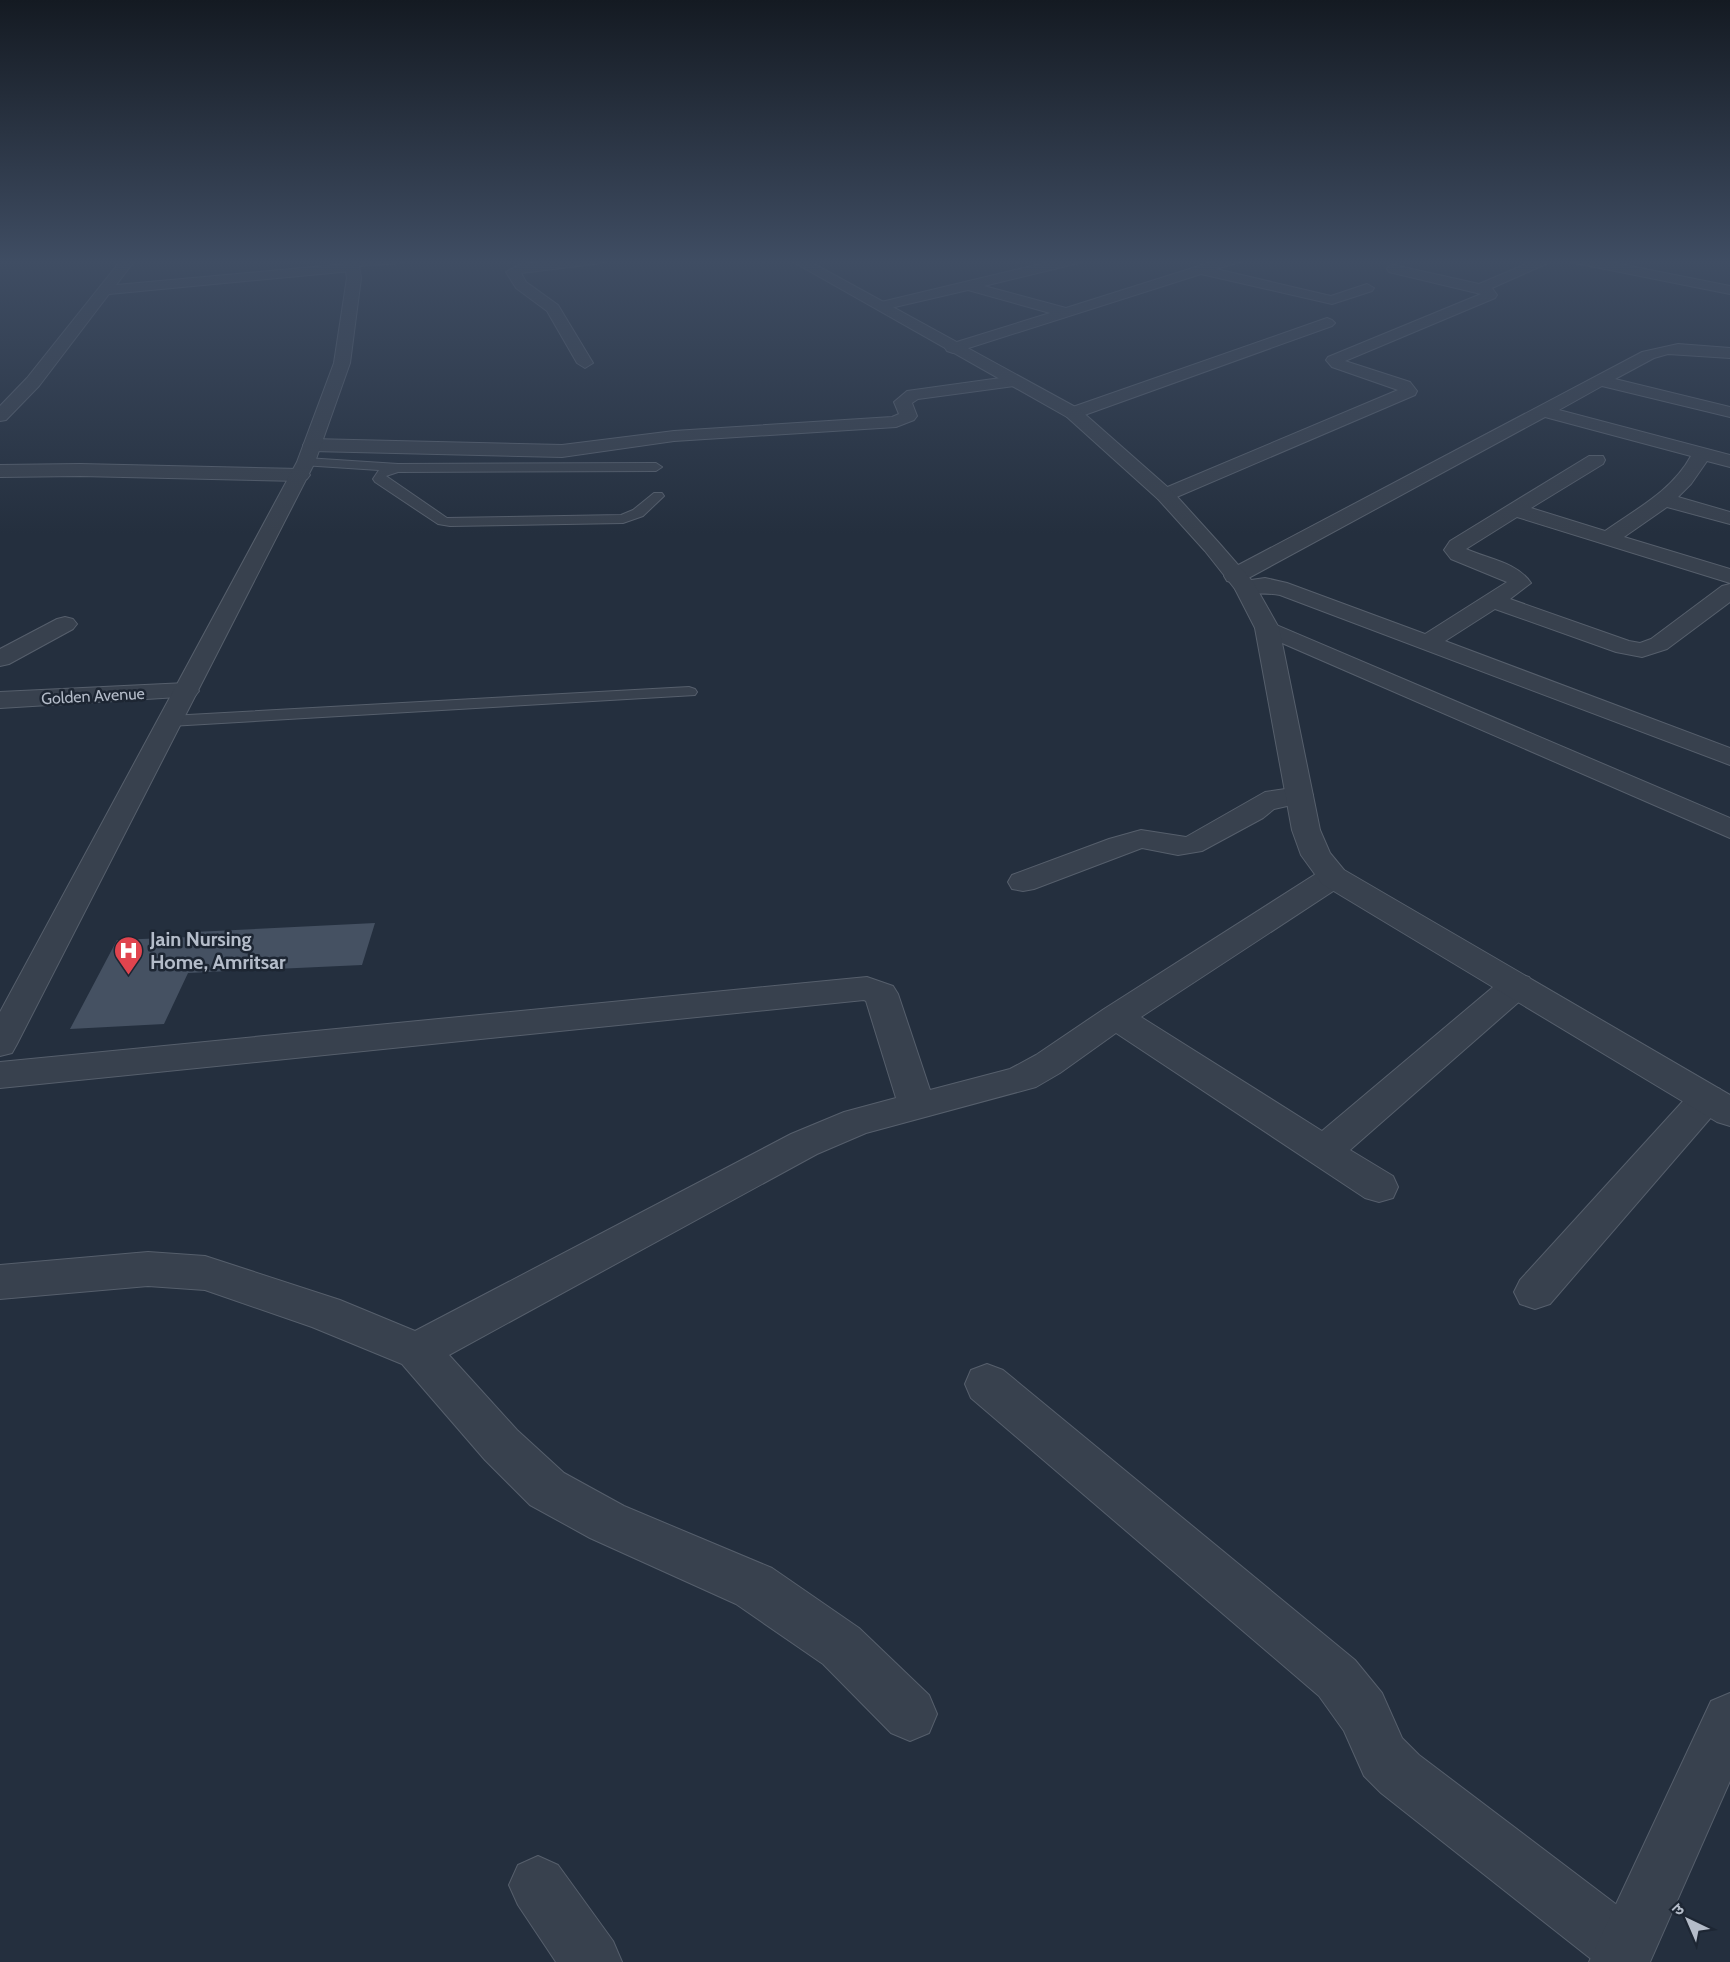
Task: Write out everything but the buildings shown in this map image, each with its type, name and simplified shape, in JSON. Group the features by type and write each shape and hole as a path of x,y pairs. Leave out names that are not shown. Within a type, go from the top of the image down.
{"street":[{"path":"0,416 33,382 58,351"},
{"path":"0,1044 306,461 342,363 344,351"},
{"path":"578,351 585,363"},
{"path":"958,351 1073,413 1165,495 1240,581 1267,628 1306,830 1316,855 1333,877 1718,1105 1534,1292"},
{"path":"1073,413 1249,351"},
{"path":"1165,495 1409,391 1404,386 1338,364 1334,360 1357,351"},
{"path":"1240,581 1543,411 1661,351"},
{"path":"1705,351 1730,353"},
{"path":"0,471 80,470 562,451 674,436 896,422 908,416 903,402 913,395 1016,381"},
{"path":"1600,381 1730,412"},
{"path":"1543,411 1730,461"},
{"path":"1608,538 1691,474 1701,454"},
{"path":"1426,643 1520,583 1519,579 1460,554 1455,550 1457,545 1596,460"},
{"path":"1661,499 1730,518"},
{"path":"1515,510 1730,576"},
{"path":"1240,581 1287,590 1730,757"},
{"path":"1494,601 1624,647 1642,650 1659,644 1730,591"},
{"path":"0,659 65,624"},
{"path":"1267,628 1730,829"},
{"name":"Golden Avenue","path":"0,700 186,691"},
{"path":"1023,882 1119,845 1141,839 1178,846 1192,846 1253,812 1264,803 1275,798 1299,795"},
{"path":"417,1351 804,1144 857,1122 1023,1078 1048,1064 1116,1017 1333,877"},
{"path":"1324,1152 1517,986"},
{"path":"0,1075 867,988 881,994 917,1107"},
{"path":"1116,1017 1378,1187"},
{"path":"0,1282 148,1269 205,1273 326,1313 417,1351 501,1445 547,1489 607,1521 753,1587 840,1646 910,1714"},
{"path":"987,1384 1336,1678 1363,1712 1383,1757 1400,1774 1622,1955 1730,1720"},
{"path":"538,1885 592,1962"}],"lane":[{"path":"306,461 398,468 656,467"},
{"path":"398,468 381,474 379,479 442,521 450,522 623,519 638,513 658,496"},
{"path":"170,721 688,692"}],"place":[{"name":"Jain Nursing Home, Amritsar","path":"129,976"}]}
